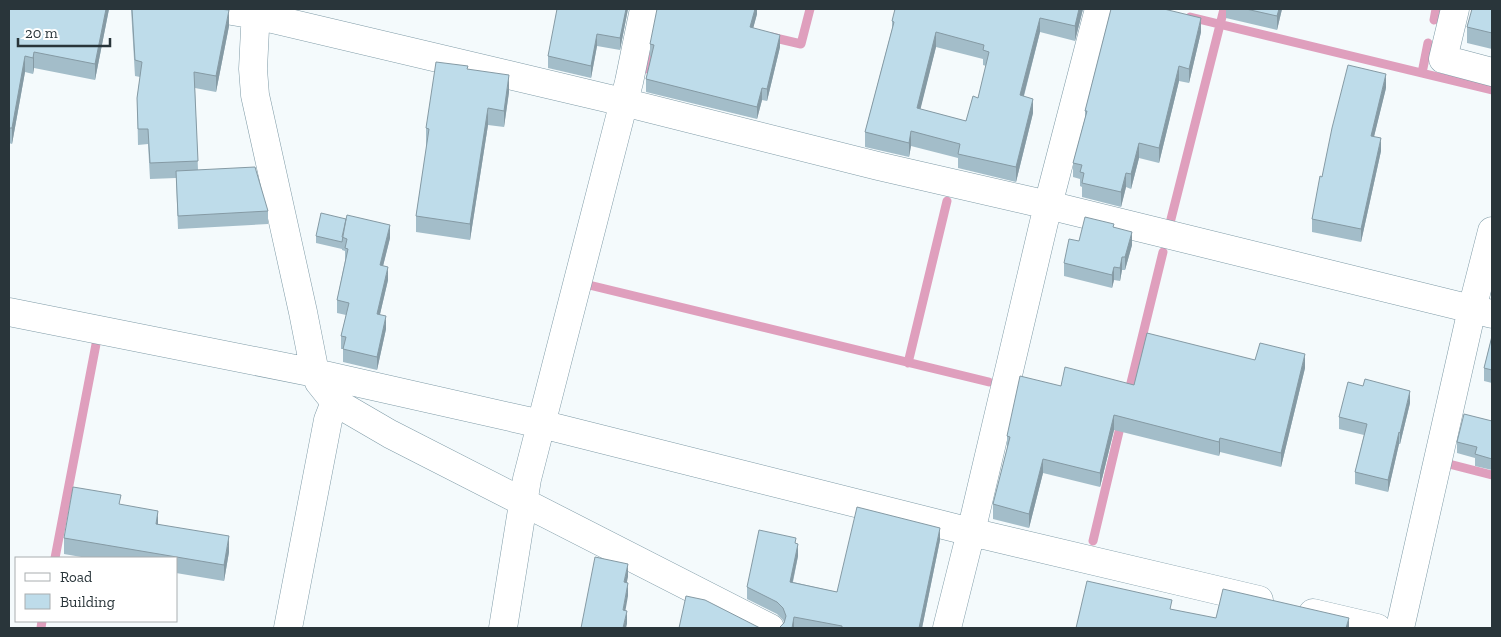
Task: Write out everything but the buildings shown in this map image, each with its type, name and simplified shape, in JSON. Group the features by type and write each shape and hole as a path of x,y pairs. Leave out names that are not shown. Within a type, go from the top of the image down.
{"street":[{"path":"220,9 256,12 878,166 1048,205 1482,311"},
{"path":"502,628 528,479 629,82 644,9"},
{"path":"947,628 1048,205 1099,9"},
{"path":"1455,9 1444,58 1492,72"},
{"path":"256,12 253,69 255,96 315,373 319,382 335,402 390,434 770,628"},
{"path":"1400,628 1482,311 1492,231"},
{"path":"9,312 315,373 541,424 971,532 1378,628"},
{"path":"288,628 328,420 335,402"}],"waterway":[{"path":"771,37 801,44 810,9"},
{"path":"1170,223 1224,9"},
{"path":"1434,20 1436,9"},
{"path":"1190,17 1492,90"},
{"path":"645,69 653,37"},
{"path":"1422,73 1428,43"},
{"path":"908,363 947,201"},
{"path":"1128,395 1163,252"},
{"path":"589,285 989,382"},
{"path":"55,557 97,339"},
{"path":"1093,541 1122,419"},
{"path":"1449,464 1492,475"},
{"path":"41,628 42,622"}]}
